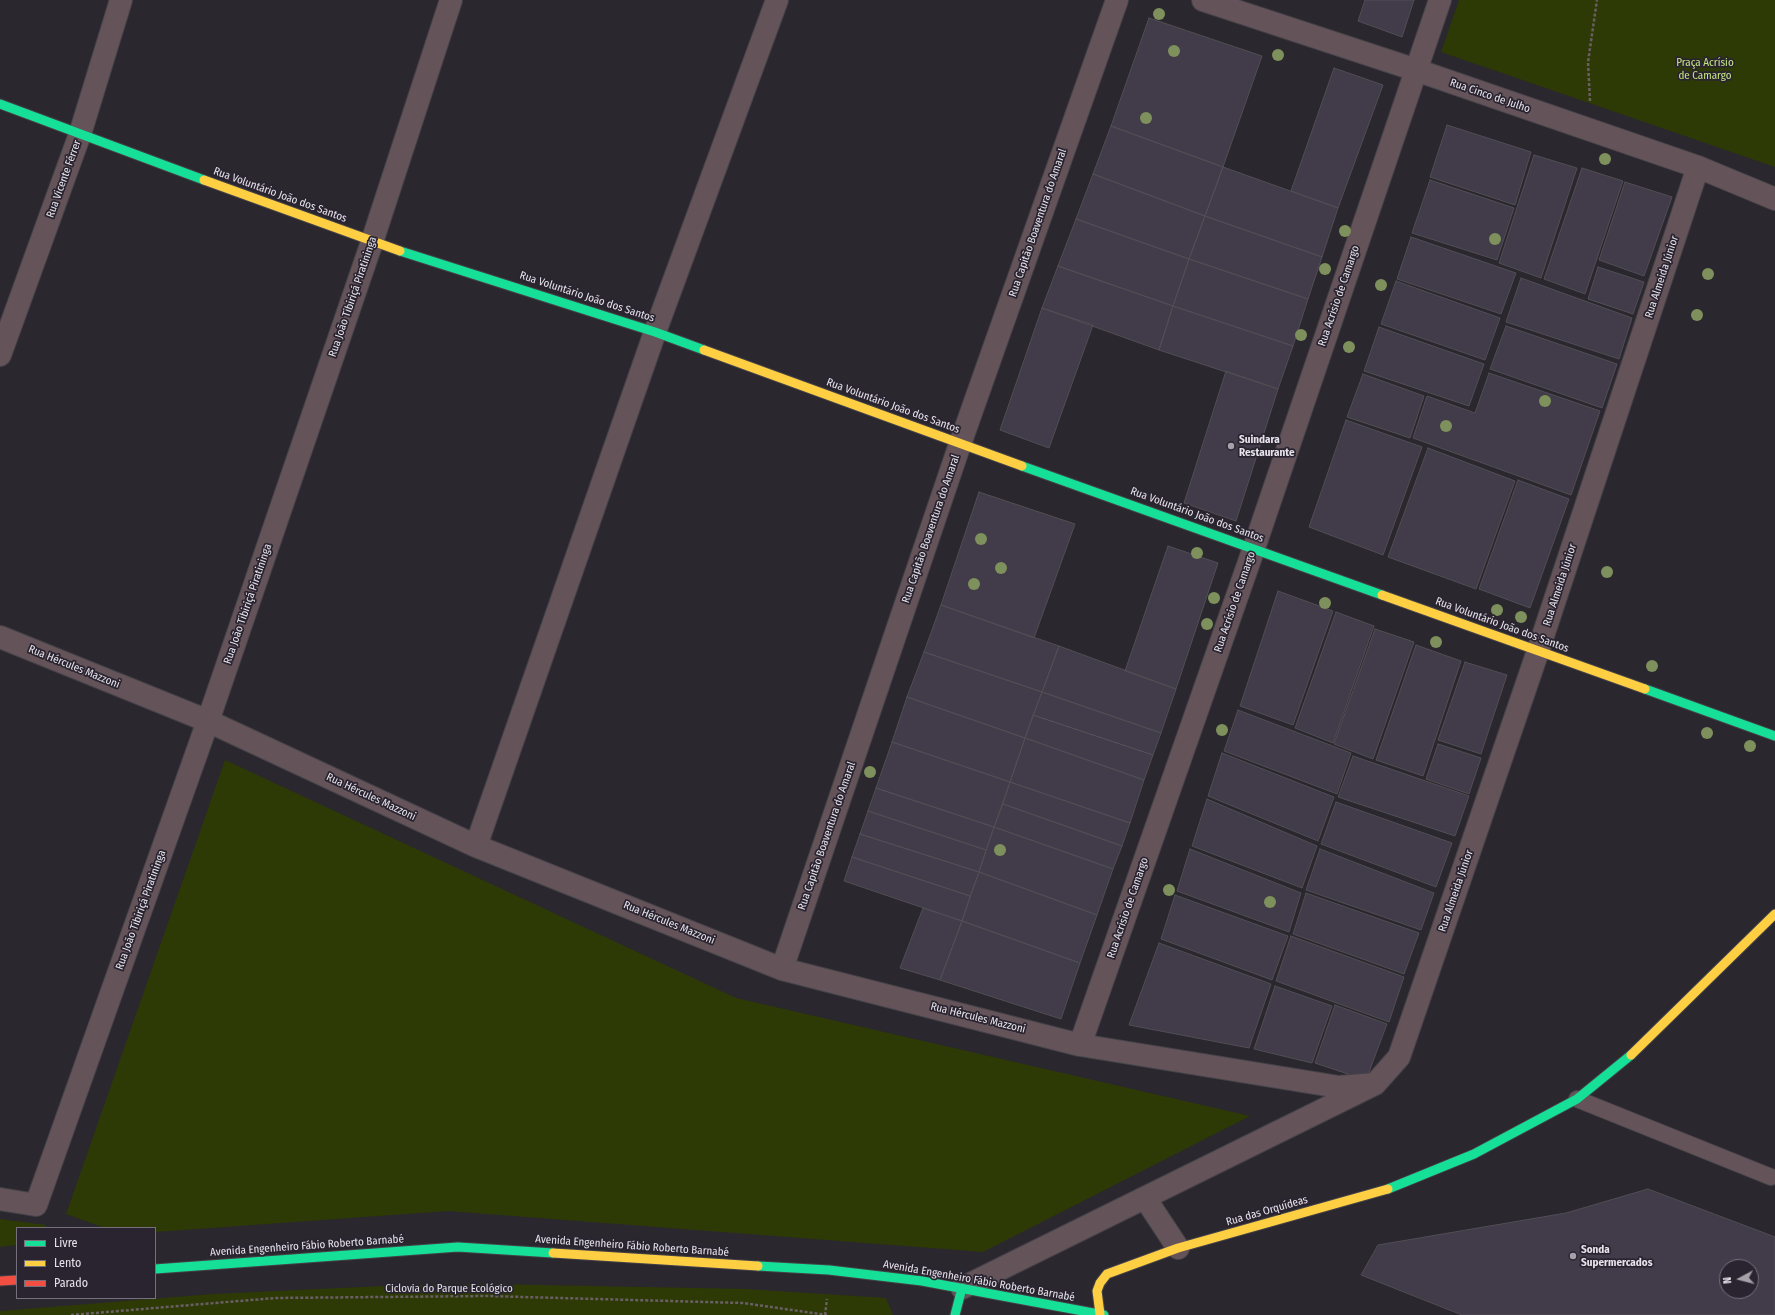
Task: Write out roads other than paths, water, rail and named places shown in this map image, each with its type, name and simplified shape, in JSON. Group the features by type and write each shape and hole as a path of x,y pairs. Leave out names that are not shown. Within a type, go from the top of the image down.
{"street":[{"name":"Rua Vicente Férrer","path":"0,355 80,134 121,0"},
{"name":"Rua João Tibiriçá Piratininga","path":"0,1199 36,1205 208,721 372,242 451,0"},
{"path":"476,846 655,332 777,0"},
{"name":"Rua Capitão Boaventura do Amaral","path":"782,968 960,444 1117,0"},
{"name":"Rua Cinco de Julho","path":"1202,0 1416,70 1698,167 1775,199"},
{"name":"Rua Acrísio de Camargo","path":"1080,1044 1254,548 1440,0"},
{"name":"Rua Voluntário João dos Santos","path":"0,104 372,242 655,332 960,444 1254,548 1775,736"},
{"name":"Rua Almeida Júnior","path":"1374,1084 1399,1057 1538,651 1698,167"},
{"name":"Rua Hércules Mazzoni","path":"0,637 208,721 476,846 782,968 1080,1044 1339,1087 1374,1084"},
{"name":"Rua das Orquídeas","path":"1102,1314 1097,1291 1107,1274 1178,1248 1382,1191 1474,1154 1577,1099 1641,1047 1775,914"},
{"path":"955,1315 962,1288 1374,1084"},
{"path":"1145,1198 1178,1248"},
{"name":"Avenida Engenheiro Fábio Roberto Barnabé","path":"156,1269 458,1247 829,1270 962,1288 1102,1314"},
{"path":"0,1281 16,1280"},
{"path":"1047,1315 1065,1307"}],"lane":[{"path":"1577,1099 1771,1177"}],"place":[{"name":"Suindara Restaurante","path":"1231,446"},
{"name":"Sonda Supermercados","path":"1573,1256"}],"park label":[{"name":"Praça Acrísio de Camargo","path":"1705,69"}]}
